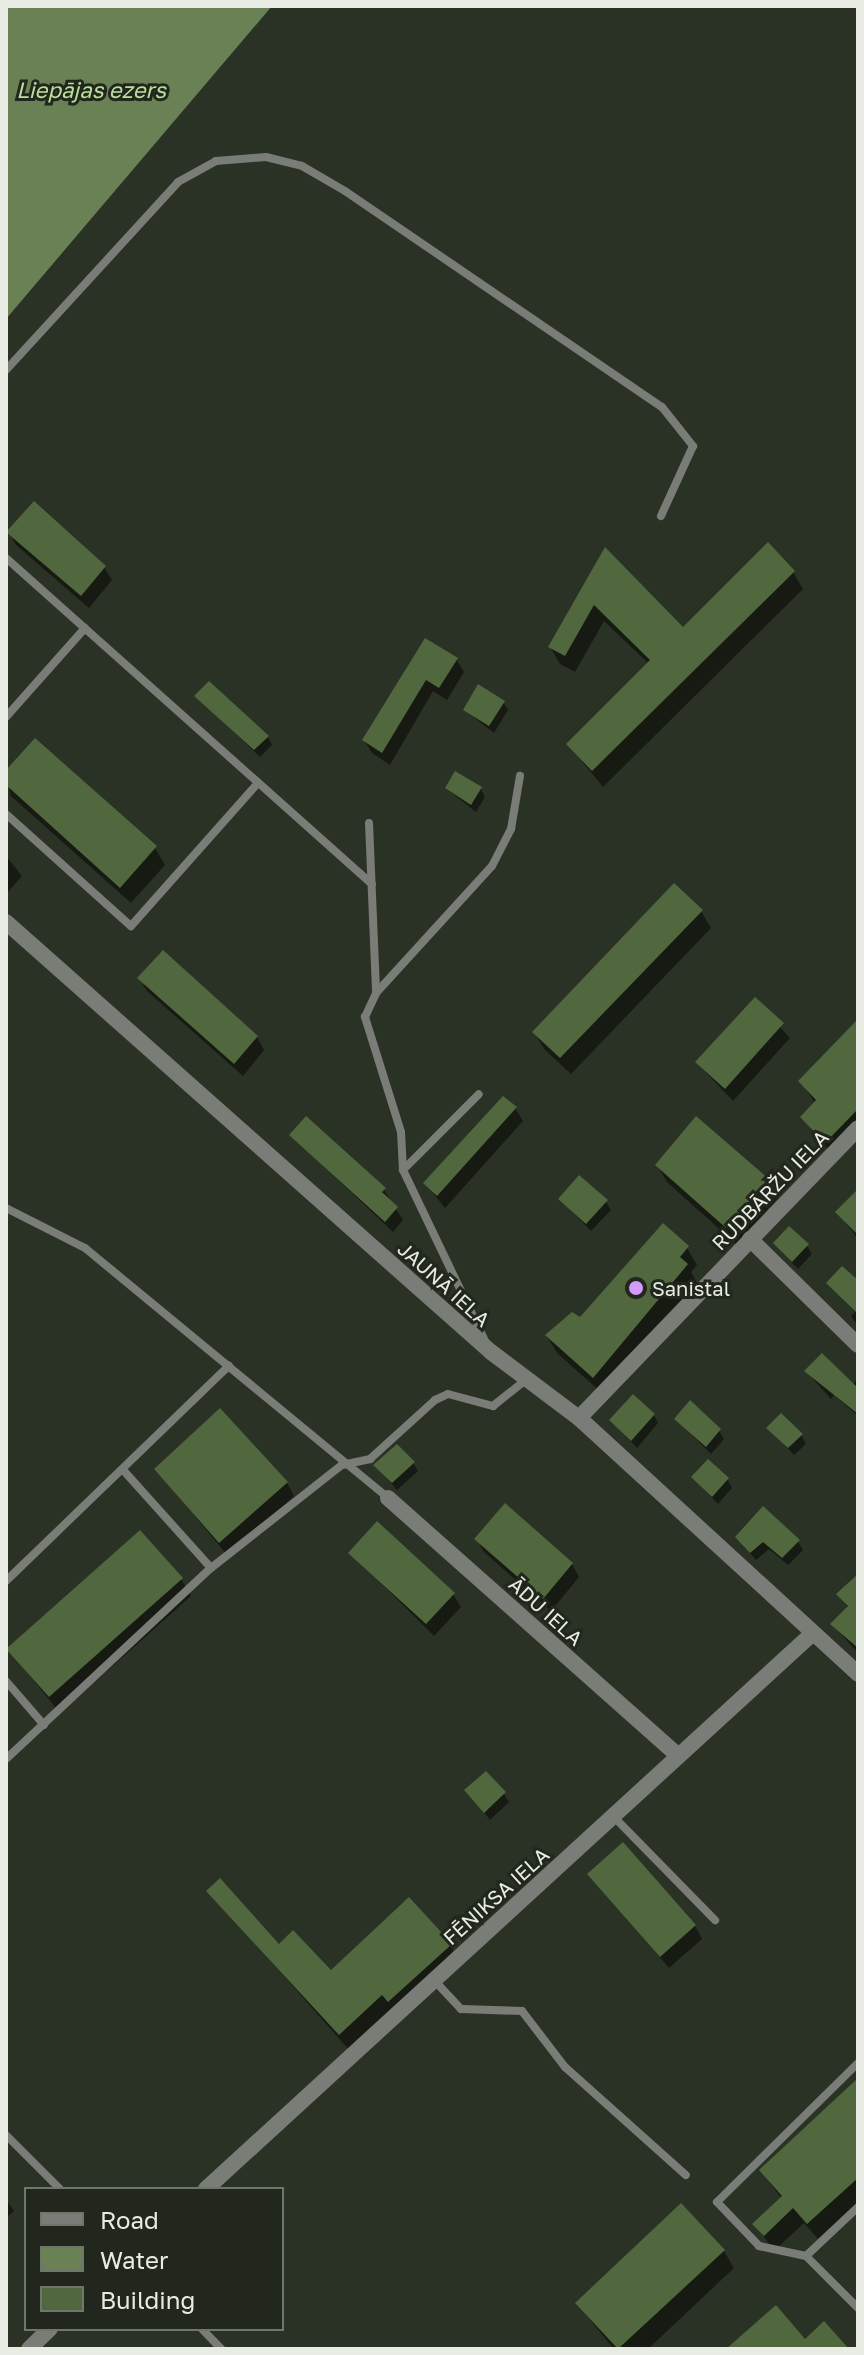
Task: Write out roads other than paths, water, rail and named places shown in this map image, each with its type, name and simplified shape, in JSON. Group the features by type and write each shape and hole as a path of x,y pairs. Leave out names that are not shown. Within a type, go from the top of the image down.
{"street":[{"name":"JAUNĀ IELA","path":"6,922 491,1352 579,1418 858,1674"},
{"name":"RUDBĀRŽU IELA","path":"579,1418 858,1128"},
{"path":"750,1239 858,1345"},
{"name":"ĀDU IELA","path":"388,1498 677,1755"},
{"name":"FĒNIKSA IELA","path":"208,2187 813,1633"},
{"path":"29,2349 48,2331"}],"lane":[{"path":"6,370 178,182 216,161 266,157 302,166 345,191 662,407 693,446 661,516"},
{"path":"6,558 372,884"},
{"path":"6,717 85,628"},
{"path":"491,1352 403,1170 401,1132 365,1017 376,993 492,866 511,829 520,776"},
{"path":"6,814 131,926 258,783"},
{"path":"369,823 376,993"},
{"path":"403,1170 479,1094"},
{"path":"6,1208 85,1248 229,1366 342,1465 388,1498"},
{"path":"6,1581 124,1471 229,1366"},
{"path":"6,1759 211,1568 342,1465 370,1459 435,1400 458,1395 493,1406 527,1379"},
{"path":"124,1471 211,1568"},
{"path":"6,1681 44,1725"},
{"path":"613,1816 715,1920"},
{"path":"433,1979 461,2009 522,2011 565,2067 686,2175"},
{"path":"858,2063 717,2202 759,2246 806,2256 858,2308"},
{"path":"6,2135 58,2187"},
{"path":"806,2256 858,2207"},
{"path":"204,2331 221,2349"}],"water":[{"name":"Liepājas ezers","path":"6,6 272,6 6,319"}],"place":[{"name":"Sanistal","path":"636,1288"}]}
